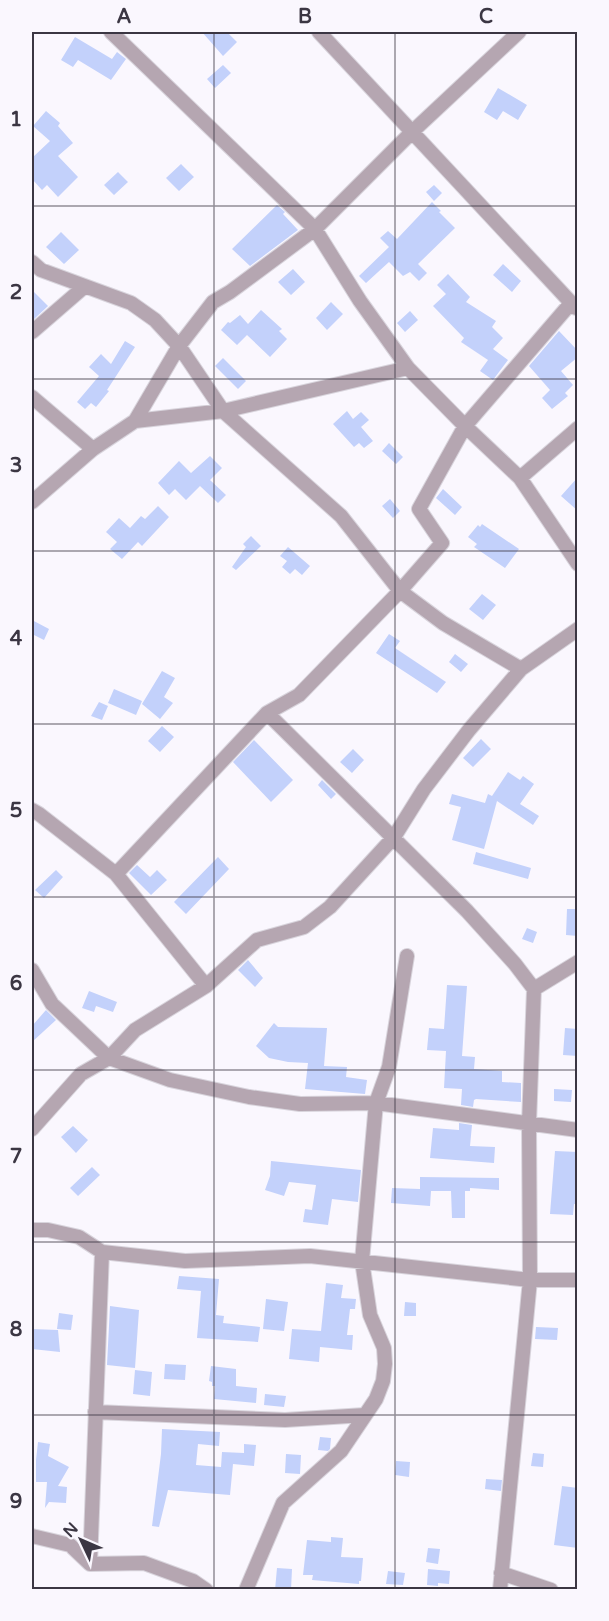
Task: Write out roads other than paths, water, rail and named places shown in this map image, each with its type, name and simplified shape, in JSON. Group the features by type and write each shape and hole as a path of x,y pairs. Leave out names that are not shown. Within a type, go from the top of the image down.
{"street":[{"path":"111,32 315,229 360,301 408,368 520,478 578,564"},
{"path":"116,874 267,713 299,695 400,591 442,543 418,509 465,426 574,306 320,32"},
{"path":"32,502 93,449 135,421 179,346 213,302 315,229 412,132 519,32"},
{"path":"32,262 41,270 131,303 155,320 179,346 223,411 341,516 400,591 443,623 521,669"},
{"path":"32,332 84,287"},
{"path":"135,421 223,411 408,368"},
{"path":"32,397 93,449"},
{"path":"520,478 578,428"},
{"path":"32,1129 81,1074 109,1058 135,1030 206,986 258,940 304,927 322,914 394,837 424,789 462,739 521,669 578,629"},
{"path":"267,713 467,911 515,964 534,989 529,1124 530,1280 500,1590"},
{"path":"32,810 116,874 206,986"},
{"path":"246,1590 283,1503 341,1451 376,1400 383,1381 384,1348 370,1315 362,1261 376,1103 389,1066 407,956"},
{"path":"534,989 578,962"},
{"path":"32,970 52,1004 109,1058 170,1080 249,1097 300,1104 376,1103 578,1130"},
{"path":"32,1230 48,1230 72,1235 91,1243 102,1252 184,1261 310,1256 530,1280 578,1280"},
{"path":"90,1564 102,1252"},
{"path":"95,1412 285,1420 365,1415"},
{"path":"32,1536 70,1545 90,1564 144,1563 193,1581 206,1590"},
{"path":"501,1573 551,1590"}]}
